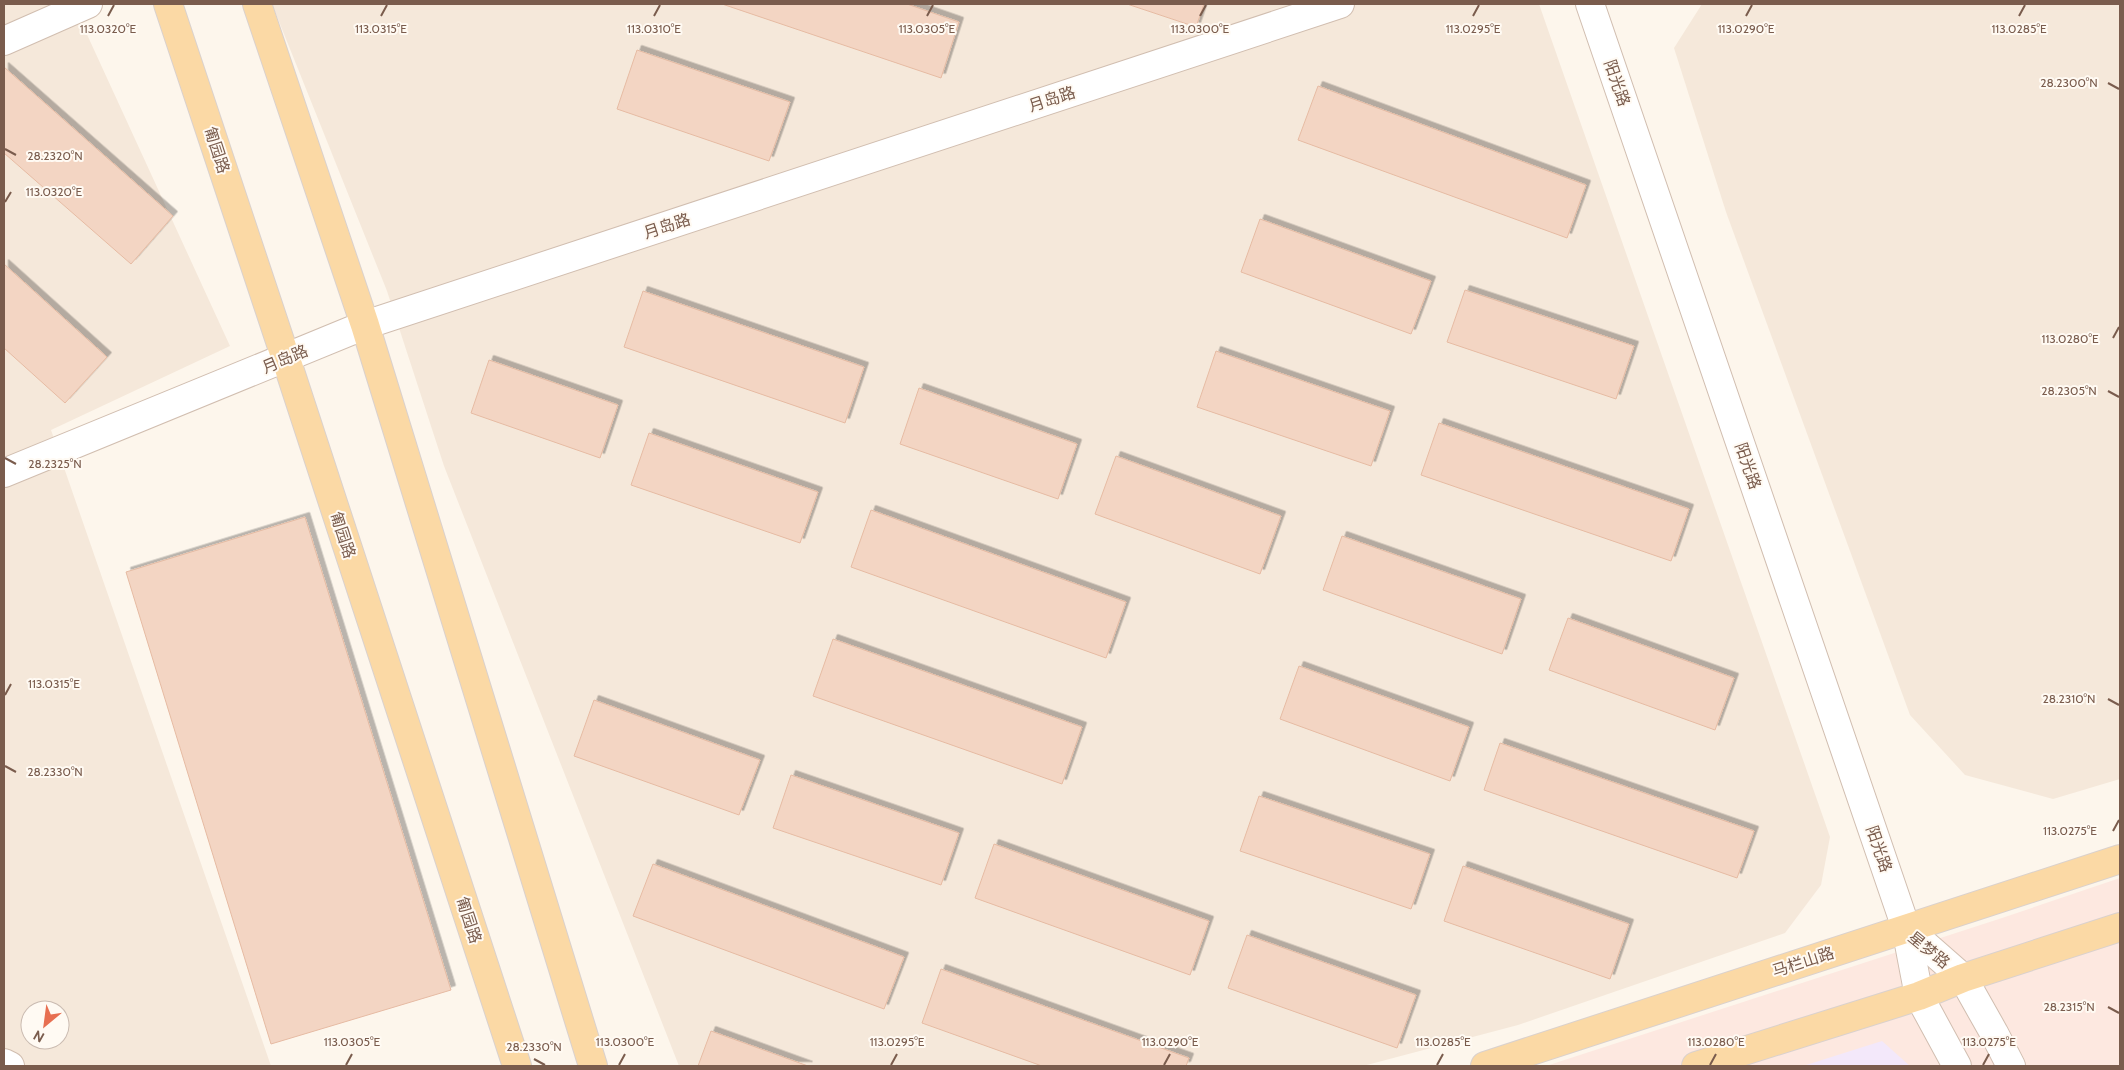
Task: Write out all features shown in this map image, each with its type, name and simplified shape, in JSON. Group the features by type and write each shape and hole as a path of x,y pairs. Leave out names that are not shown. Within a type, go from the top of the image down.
{"main road":[{"name":"匍园路","path":"168,4 517,1066"},
{"path":"257,4 365,325 593,1066"},
{"name":"马栏山路","path":"1485,1066 2120,859"},
{"path":"1696,1066 1919,996 1963,978 2120,927"}],"street":[{"path":"4,41 88,4"},
{"name":"月岛路","path":"4,474 365,325 1340,4"},
{"name":"阳光路","path":"1590,4 1906,928"},
{"name":"星梦路","path":"1906,928 1963,978 2010,1066"},
{"name":"星梦路","path":"1906,928 1919,996 1957,1066"},
{"path":"4,1063 10,1066"}],"shaded area":[{"path":"4,4 73,4 230,346 51,430 271,1066 4,1066"},
{"path":"272,4 1539,4 1830,837 1821,885 1785,933 1518,1025 1363,1066 679,1066 444,466 387,291"},
{"path":"1702,4 2120,4 2120,779 2053,799 1965,775 1910,715 1726,212 1674,48"},
{"path":"2120,878 2120,1066 1546,1066 2002,918"},
{"path":"1882,1041 1910,1066 1803,1066"}],"building":[{"path":"722,4 907,4 959,22 941,78"},
{"path":"1127,4 1204,4 1196,27"},
{"path":"637,50 790,102 769,161 617,109"},
{"path":"4,67 173,216 131,264 4,153"},
{"path":"1318,86 1586,185 1567,238 1298,140"},
{"path":"1260,219 1431,281 1411,334 1241,272"},
{"path":"4,264 107,357 65,403 4,348"},
{"path":"1465,290 1634,346 1616,399 1447,342"},
{"path":"643,291 864,367 845,423 624,347"},
{"path":"1216,351 1390,411 1371,466 1197,407"},
{"path":"489,360 618,405 600,458 471,413"},
{"path":"919,388 1077,444 1058,499 900,444"},
{"path":"1439,423 1689,509 1671,561 1421,475"},
{"path":"649,433 818,492 800,543 631,485"},
{"path":"1116,456 1281,516 1260,574 1095,514"},
{"path":"871,510 1126,602 1106,658 851,567"},
{"path":"305,517 451,990 271,1044 126,572"},
{"path":"1342,536 1521,599 1502,654 1323,590"},
{"path":"1568,618 1734,678 1715,730 1549,670"},
{"path":"833,639 1082,727 1062,784 813,696"},
{"path":"1299,666 1469,727 1450,781 1280,719"},
{"path":"594,700 760,760 739,815 574,756"},
{"path":"1500,743 1754,831 1737,878 1484,790"},
{"path":"791,775 959,833 941,885 773,828"},
{"path":"1259,796 1430,854 1411,909 1240,851"},
{"path":"994,844 1209,921 1190,975 975,898"},
{"path":"653,864 904,957 884,1009 633,916"},
{"path":"1463,866 1629,924 1610,979 1444,921"},
{"path":"1247,935 1416,995 1397,1048 1228,988"},
{"path":"941,969 1189,1058 1186,1066 1042,1066 922,1023"},
{"path":"711,1031 808,1066 698,1066"}]}
